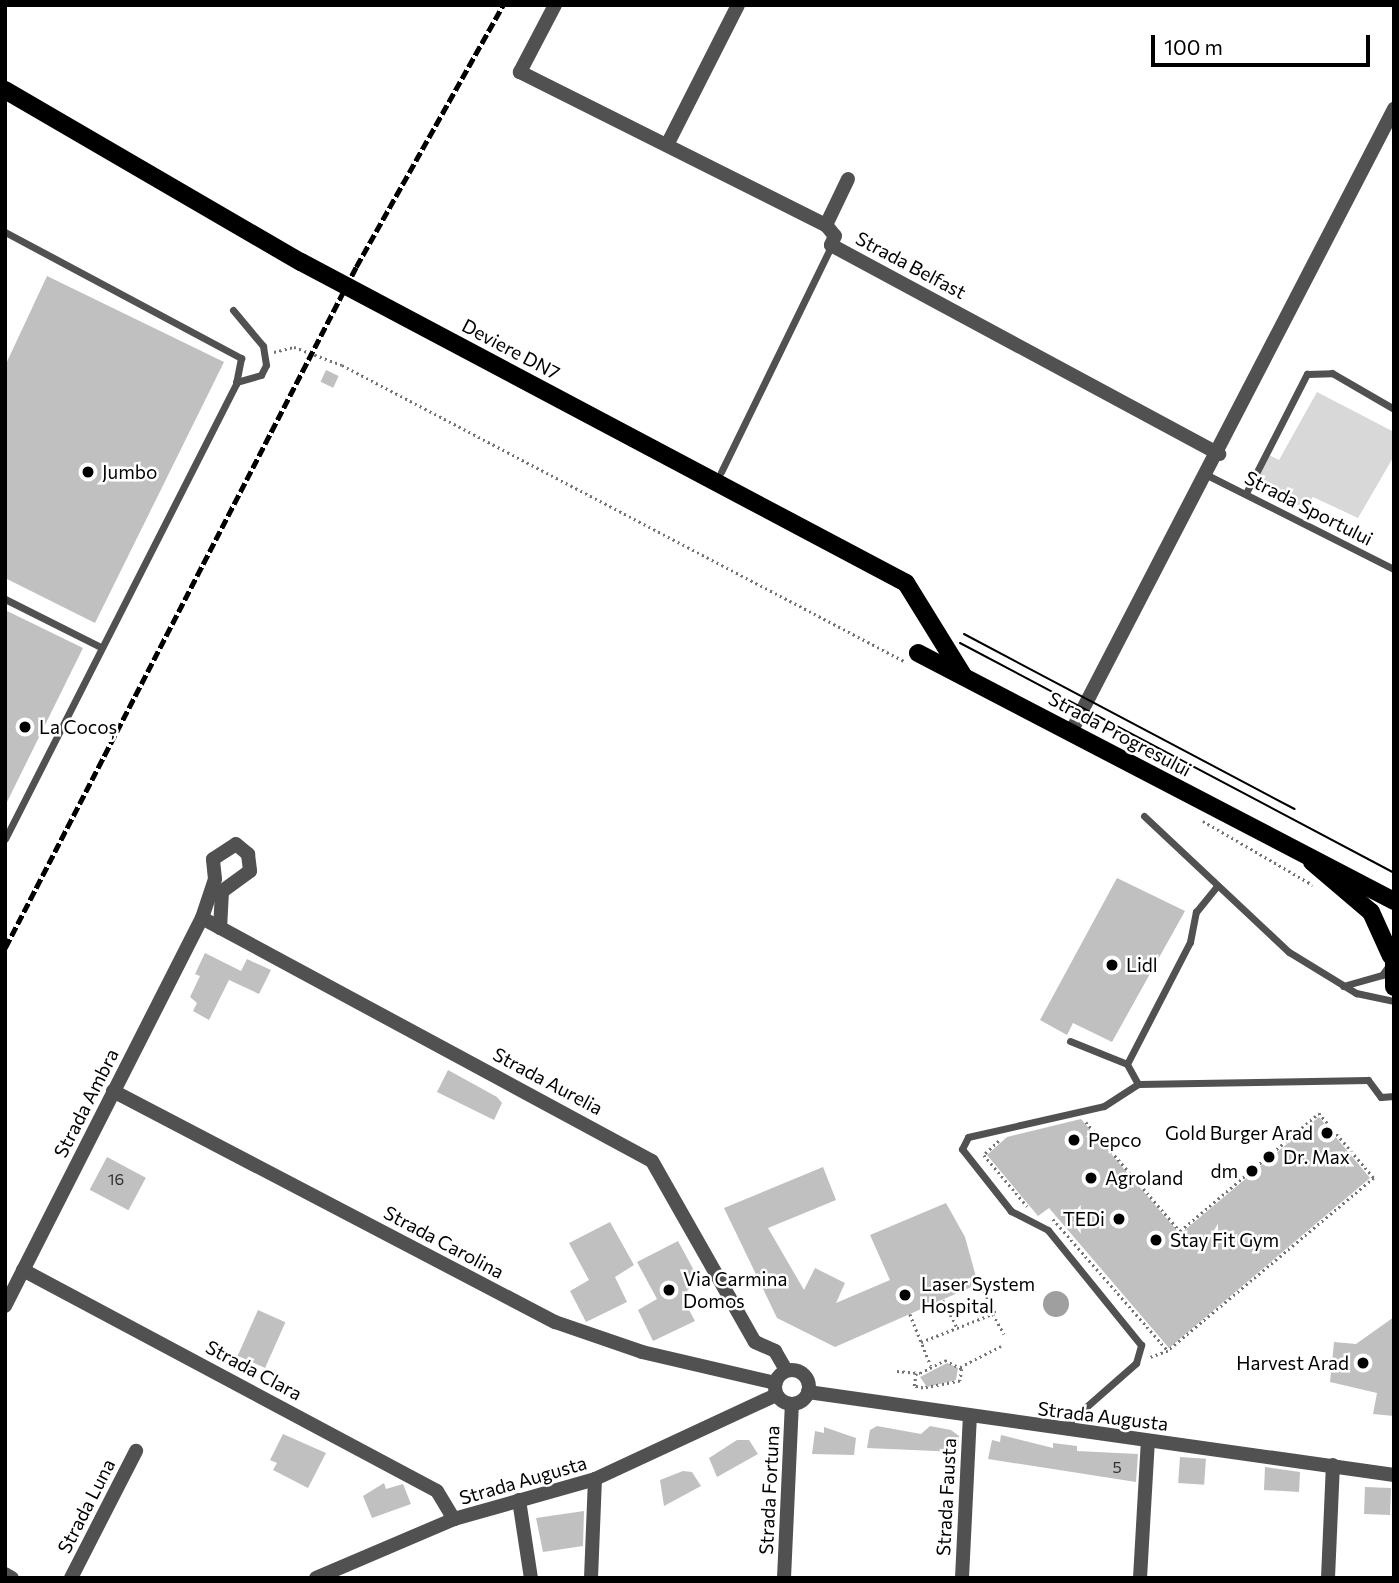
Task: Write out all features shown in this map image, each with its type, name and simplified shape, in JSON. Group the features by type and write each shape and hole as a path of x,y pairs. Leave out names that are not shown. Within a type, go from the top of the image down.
{"main road":[{"name":"Deviere DN7","path":"5,90 301,261 906,583 964,677"},
{"name":"Strada Progresului","path":"916,659 964,677 1394,901"},
{"name":"Strada Progresului","path":"1301,852 1371,912 1392,956 1394,987"}],"street":[{"path":"555,5 520,72 826,225 848,179"},
{"path":"667,145 738,5"},
{"path":"1071,732 1209,476 1394,109"},
{"name":"Strada Belfast","path":"826,225 835,236 831,244 1219,454"},
{"name":"Strada Ambra","path":"5,1306 202,918 215,879 213,859 225,846 244,848 250,871 222,891 220,928"},
{"name":"Strada Aurelia","path":"202,918 652,1161 755,1342 775,1351 786,1370"},
{"name":"Strada Carolina","path":"113,1091 555,1322 642,1352 775,1389"},
{"name":"Strada Clara","path":"23,1270 437,1491 454,1519"},
{"path":"786,1370 804,1374 808,1392 792,1404 775,1389 786,1370"},
{"name":"Strada Augusta","path":"316,1578 454,1519 595,1479 775,1389"},
{"name":"Strada Augusta","path":"808,1392 1060,1430 1394,1475"},
{"name":"Strada Fortuna","path":"785,1578 792,1404"},
{"name":"Strada Fausta","path":"962,1578 970,1417"},
{"path":"1140,1577 1148,1441"},
{"name":"Strada Luna","path":"71,1578 136,1451"},
{"path":"1328,1578 1334,1465"},
{"path":"591,1578 595,1479"},
{"path":"519,1500 531,1578"},
{"path":"5,1574 12,1578"}],"lane":[{"path":"5,232 223,345 241,358 236,382 99,646 85,686 5,839"},
{"path":"721,472 831,244"},
{"path":"233,310 266,354 261,375 236,382"},
{"path":"1246,492 1307,374 1332,373 1394,409"},
{"name":"Strada Sportului","path":"1209,476 1246,492 1394,569"},
{"path":"5,599 99,646"},
{"path":"1144,816 1216,887 1289,952 1342,986 1394,1001"},
{"path":"1127,1064 1190,942 1196,912 1216,887"},
{"path":"1342,986 1382,975 1392,956"},
{"path":"1070,1041 1127,1064 1138,1084"},
{"path":"1060,1430 1136,1363 1141,1345 1048,1230 1011,1211 962,1149 968,1137 1104,1106 1138,1084 1368,1080 1381,1097 1394,1096"}],"path":[{"path":"266,354 294,347 342,365 916,659"},
{"path":"1192,815 1316,887"},
{"path":"1082,1117 1180,1231 1320,1113 1374,1178 1168,1351 1136,1363"},
{"path":"1005,1135 984,1154 1037,1217"},
{"path":"1046,1218 1055,1219 1168,1351"},
{"path":"976,1278 1004,1334"},
{"path":"943,1300 957,1328"},
{"path":"911,1314 932,1368"},
{"path":"921,1342 993,1314"},
{"path":"960,1367 1001,1346"},
{"path":"897,1371 916,1373 945,1360 960,1367"},
{"path":"916,1373 914,1385 923,1388 960,1381 960,1367"}],"shaded area":[{"path":"1317,392 1394,432 1394,456 1358,518 1313,497 1305,509 1256,482 1269,455 1279,460"},
{"path":"1056,1291 1065,1295 1069,1304 1065,1313 1056,1317 1047,1313 1043,1304 1047,1295"}],"building":[{"name":"Jumbo","path":"47,276 224,362 95,623 5,578 5,366"},
{"path":"326,370 339,376 333,388 321,382"},
{"name":"La Cocoș","path":"5,610 83,648 5,806"},
{"name":"Lidl","path":"1117,878 1185,911 1112,1042 1073,1023 1067,1035 1040,1020"},
{"path":"205,953 241,971 247,959 271,970 259,994 229,980 209,1020 193,1011 197,1003 190,997 200,976 195,974"},
{"path":"448,1070 497,1097 502,1103 494,1120 437,1092"},
{"path":"1319,1117 1370,1178 1169,1348 1049,1208 1038,1216 987,1155 1007,1137 1081,1119 1180,1234"},
{"path":"107,1157 146,1178 128,1210 90,1190"},
{"path":"823,1167 836,1200 768,1228 804,1290 815,1268 845,1283 836,1303 890,1280 870,1235 946,1203 965,1237 978,1284 835,1347 777,1318 724,1208"},
{"name":"Via Carmina Domos","path":"610,1222 634,1265 615,1277 627,1302 586,1322 570,1291 589,1280 569,1243"},
{"name":"Via Carmina Domos","path":"678,1241 698,1278 682,1297 695,1321 653,1341 638,1310 657,1299 637,1262"},
{"path":"258,1310 285,1322 265,1368 238,1356"},
{"name":"Harvest Arad","path":"1394,1317 1394,1416 1373,1414 1377,1393 1330,1382 1334,1342 1356,1344"},
{"path":"947,1363 958,1368 956,1380 927,1387 920,1377"},
{"path":"877,1426 921,1434 930,1426 951,1430 959,1436 958,1452 867,1448 870,1430"},
{"path":"824,1427 856,1438 854,1455 812,1454 815,1431 824,1433"},
{"path":"283,1434 326,1453 308,1488 273,1470 277,1463 270,1460"},
{"path":"1001,1435 1053,1448 1053,1443 1077,1446 1077,1451 1138,1454 1136,1482 988,1459 992,1440 1000,1442"},
{"path":"737,1440 749,1440 758,1454 717,1477 709,1458"},
{"path":"1180,1457 1206,1459 1204,1485 1178,1483"},
{"path":"1265,1467 1300,1472 1299,1492 1264,1490"},
{"path":"683,1471 692,1472 701,1486 664,1506 660,1480"},
{"path":"384,1483 386,1489 403,1484 411,1504 372,1518 363,1496"},
{"path":"1365,1487 1391,1488 1390,1515 1364,1514"},
{"path":"584,1511 583,1546 543,1552 536,1518"}],"tram line":[{"path":"964,634 1295,809"},
{"path":"960,643 1394,873"}],"railway":[{"path":"5,948 356,267 503,5"}],"place":[{"name":"Jumbo","path":"88,472"},
{"name":"La Cocoș","path":"25,727"},
{"name":"Lidl","path":"1112,965"},
{"name":"Gold Burger Arad","path":"1327,1133"},
{"name":"Pepco","path":"1074,1140"},
{"name":"Dr. Max","path":"1269,1157"},
{"name":"dm","path":"1252,1171"},
{"name":"Agroland","path":"1091,1178"},
{"name":"TEDi","path":"1119,1219"},
{"name":"Stay Fit Gym","path":"1156,1240"},
{"name":"Via Carmina Domos","path":"669,1290"},
{"name":"Laser System Hospital","path":"905,1295"},
{"name":"Harvest Arad","path":"1363,1363"}]}
